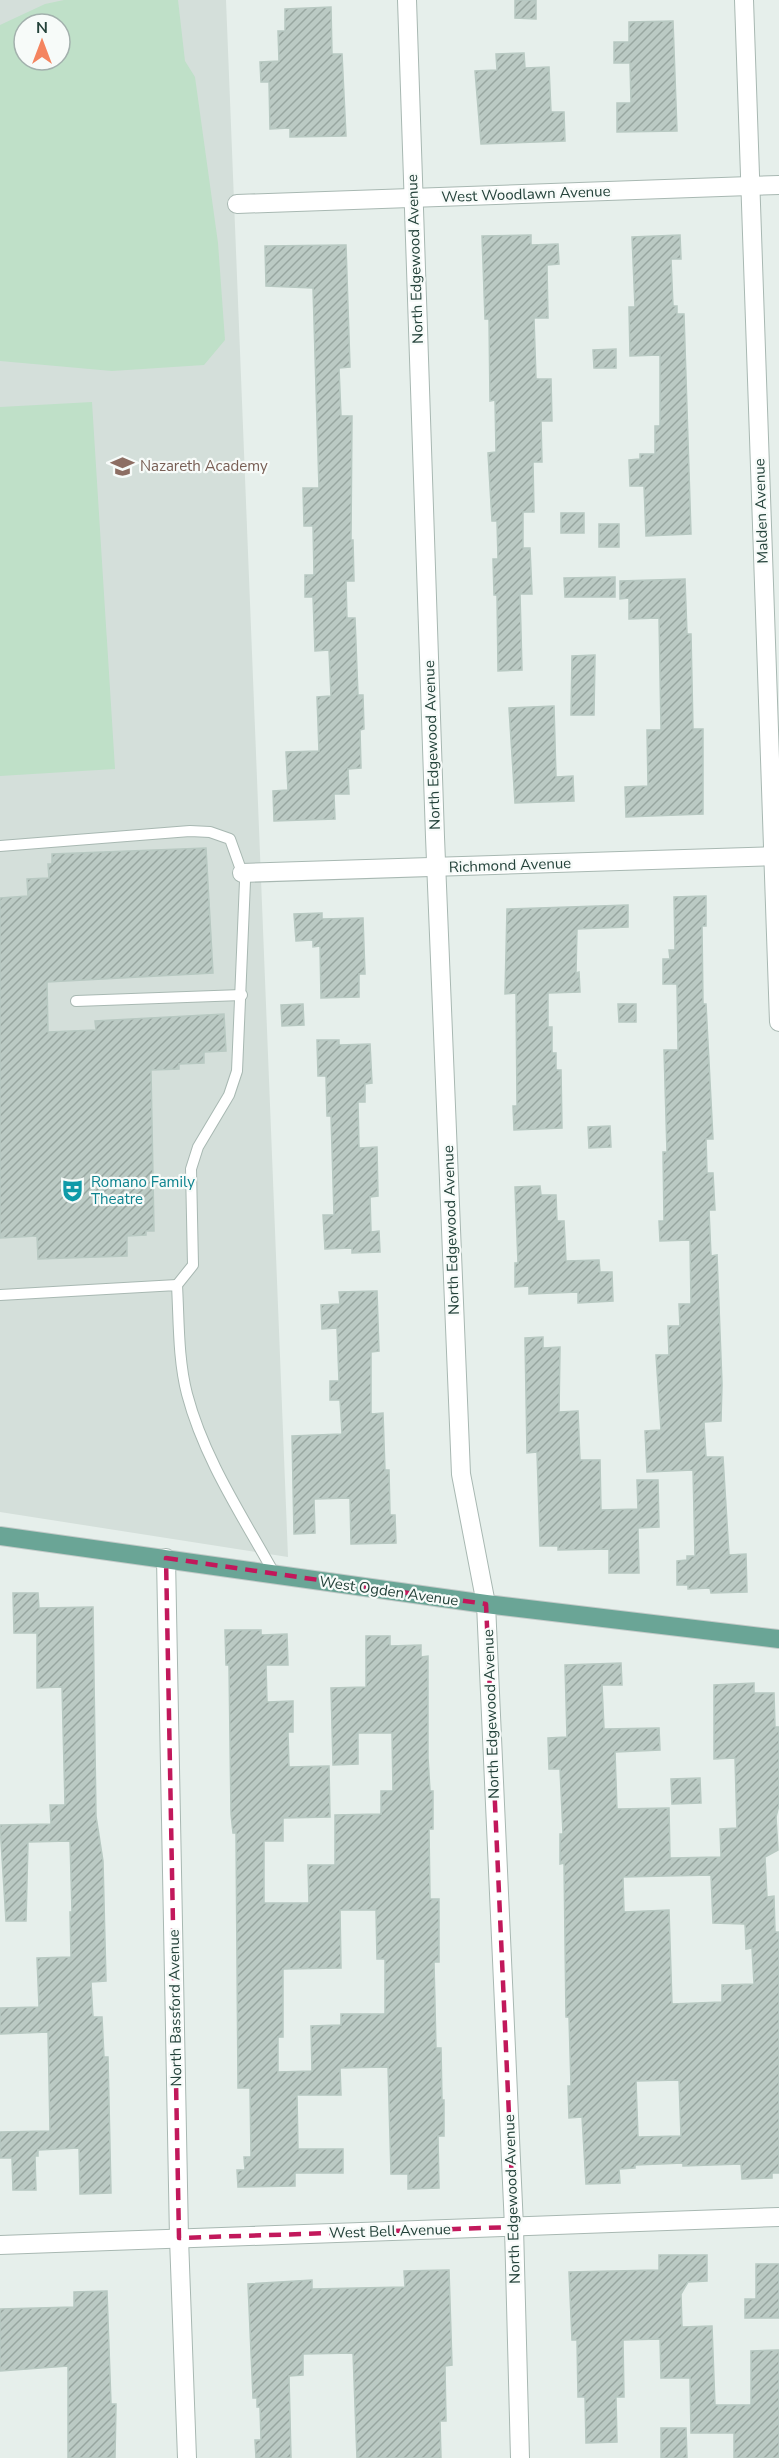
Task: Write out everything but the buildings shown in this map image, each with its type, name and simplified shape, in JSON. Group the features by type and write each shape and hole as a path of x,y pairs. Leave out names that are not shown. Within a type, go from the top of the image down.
{"main road":[{"name":"West Ogden Avenue","path":"0,1536 486,1604 779,1639"}],"street":[{"name":"North Edgewood Avenue","path":"407,0 436,867 461,1474 486,1604 513,2227 520,2458"},
{"name":"Malden Avenue","path":"744,0 749,186 776,856 779,1022"},
{"name":"West Woodlawn Avenue","path":"237,204 779,185"},
{"name":"Richmond Avenue","path":"242,873 776,856"},
{"name":"North Bassford Avenue","path":"166,1558 179,2238 187,2458"},
{"name":"West Bell Avenue","path":"0,2245 779,2217"}],"lane":[{"path":"0,846 190,831 210,832 230,839 245,881 237,1071 229,1095 198,1147 190,1169 193,1265 177,1285 181,1361 187,1394 211,1456 275,1575"},
{"path":"76,1002 242,995"},
{"path":"0,1295 177,1285"}],"highlighted area":[{"path":"166,1558 486,1604 514,2227 179,2238"}],"shaded area":[{"name":"Nazareth Academy","path":"0,0 226,0 288,1557 0,1512"}],"green space":[{"path":"64,0 178,0 185,61 195,77 218,243 225,340 204,365 112,371 0,361 0,25 12,19 12,72 72,72 72,12 28,12 45,4"},
{"path":"92,402 115,769 0,776 0,407"}],"place":[{"name":"Nazareth Academy","path":"122,466"},
{"name":"Romano Family Theatre","path":"73,1191"}]}
